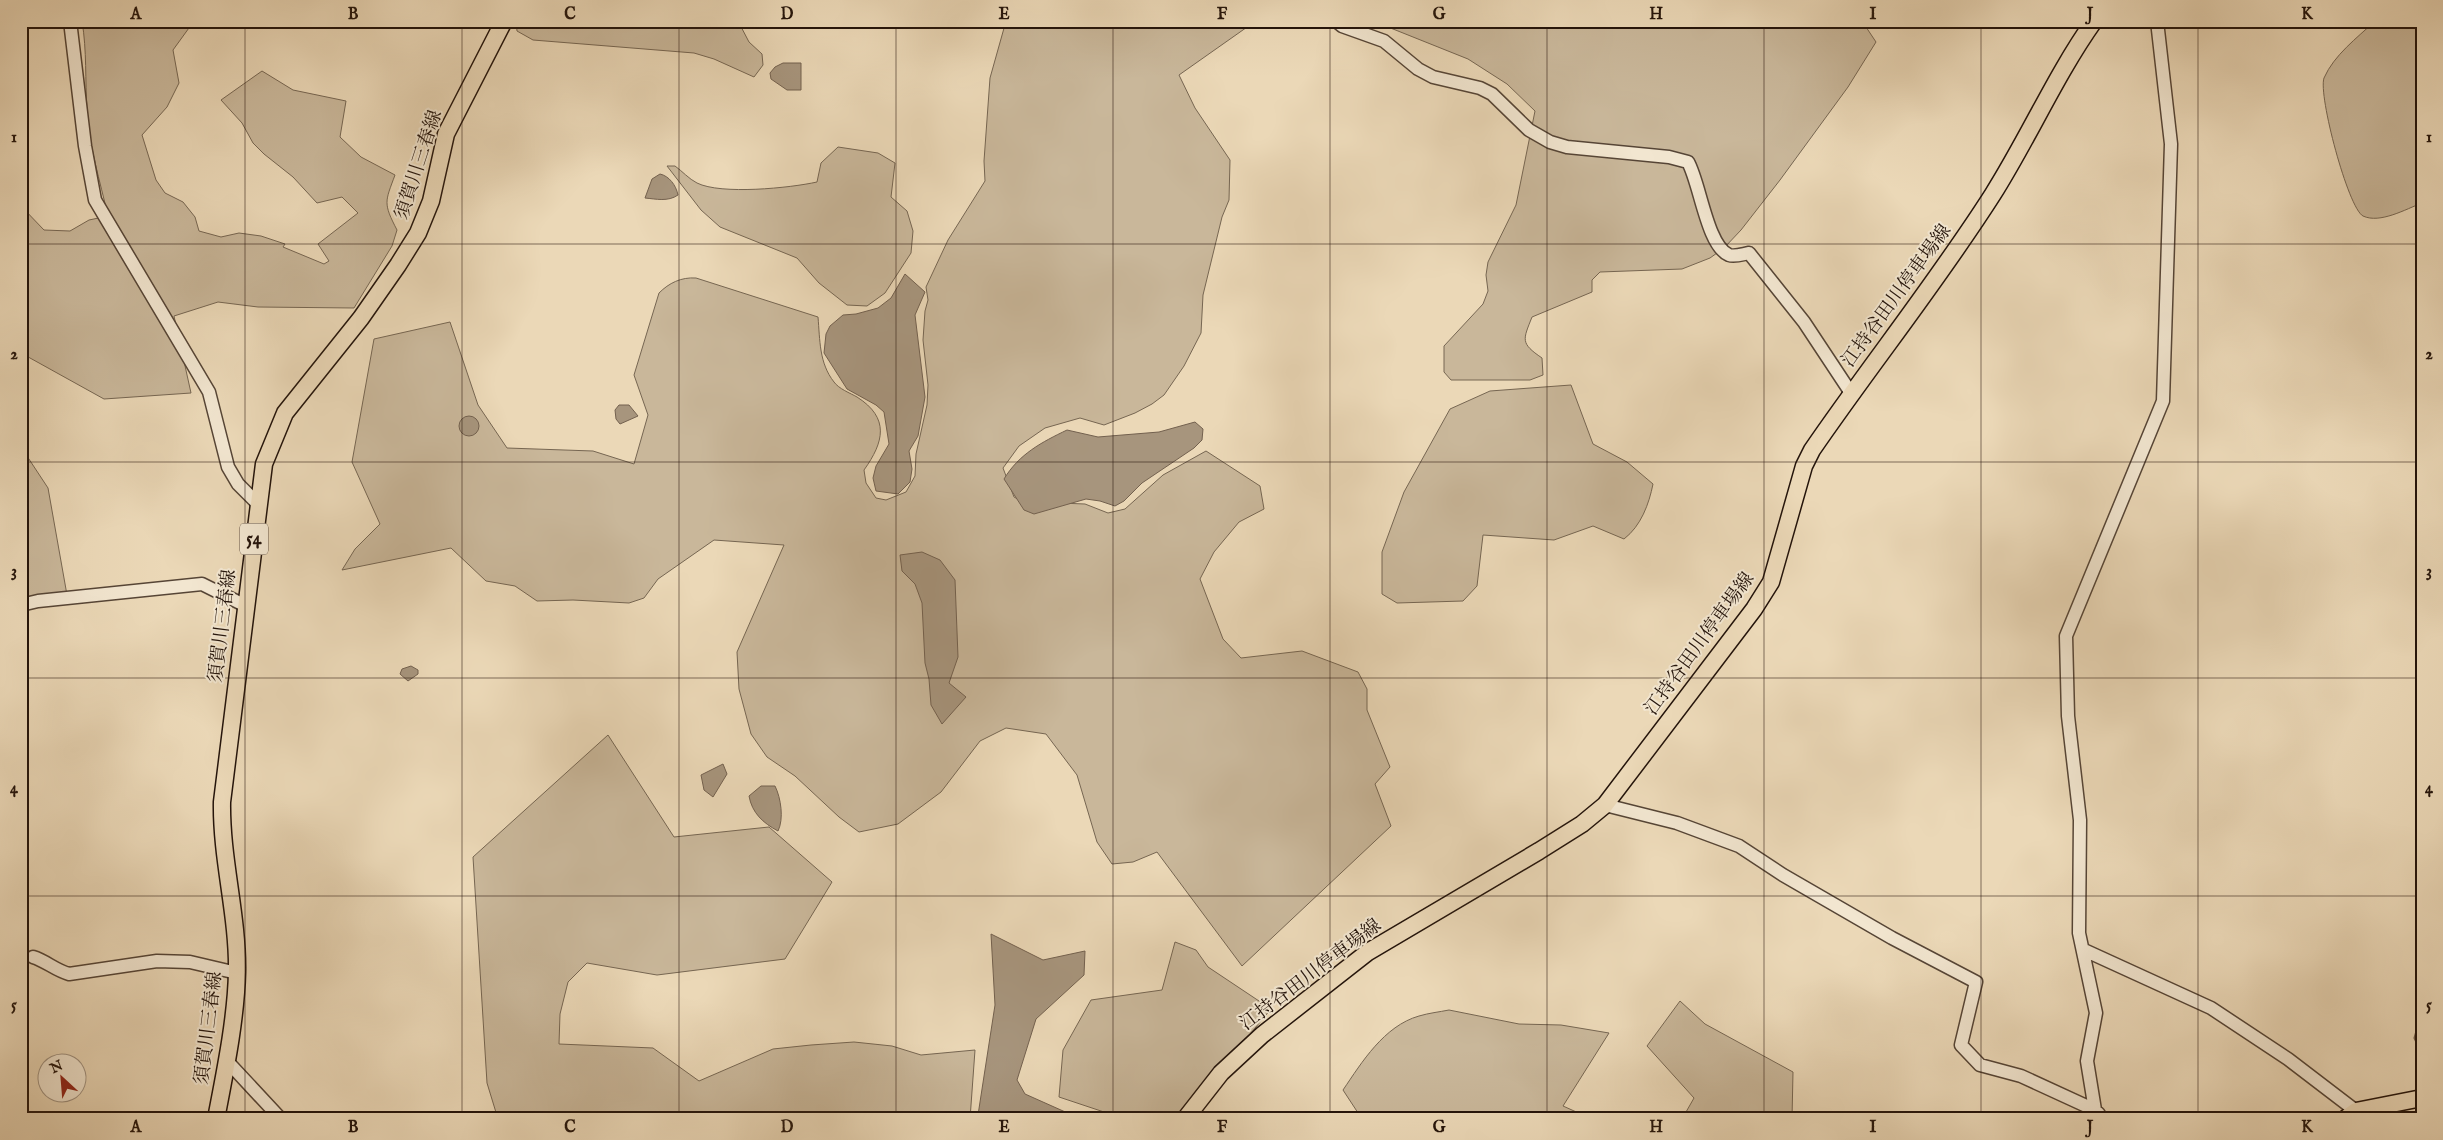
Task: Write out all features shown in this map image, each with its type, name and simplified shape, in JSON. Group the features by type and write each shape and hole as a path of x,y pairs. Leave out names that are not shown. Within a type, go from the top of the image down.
{"main road":[{"name":"須賀川三春線","path":"216,1119 227,1061 237,973 235,931 221,833 222,802 264,464 285,413 361,318 418,233 431,201 446,134 504,21"},
{"name":"江持谷田川停車場線","path":"1186,1119 1221,1073 1262,1035 1368,952 1540,851 1582,824 1605,805 1754,609 1771,582 1804,466 1812,450 1851,393 1941,273 1989,200 2073,51 2094,21"},
{"path":"2350,1115 2422,1098"}],"street":[{"path":"70,21 84,146 95,200 209,392 228,467 238,484 258,504"},
{"path":"1336,21 1342,26 1384,41 1418,69 1433,77 1480,88 1492,94 1529,130 1550,142 1568,148 1674,158 1688,162 1696,180 1711,230 1723,251 1731,256 1749,253 1754,258 1804,322 1851,393"},
{"path":"2097,1114 2087,1061 2096,1013 2079,933 2080,820 2068,716 2066,636 2163,401 2172,144 2157,21"},
{"path":"21,605 38,600 202,584 246,606"},
{"path":"1605,805 1677,823 1739,846 1783,875 1892,938 1976,982 1961,1045 1980,1064 2021,1076 2105,1119"},
{"path":"2084,950 2211,1008 2288,1059 2350,1115"},
{"path":"33,957 44,960 58,971 69,974 157,961 190,962 237,973"},
{"path":"227,1061 281,1119"}],"shaded area":[{"path":"82,21 194,21 173,50 179,83 167,107 142,135 156,180 165,193 183,202 195,217 199,231 221,237 239,233 261,236 285,244 283,247 324,264 329,261 318,244 358,213 342,197 317,203 293,177 253,143 242,123 221,100 262,71 293,90 346,101 340,137 361,157 395,175 387,202 389,214 397,230 392,246 354,308 258,307 218,302 174,316 191,393 104,399 21,353 21,206 44,230 70,231 89,220 108,216 95,163 88,123 85,43"},
{"path":"516,21 738,21 749,42 762,54 763,65 754,77 714,59 694,53 533,40 517,31"},
{"path":"1006,21 1259,21 1250,25 1179,75 1195,108 1230,160 1229,200 1222,217 1203,295 1201,333 1184,366 1164,395 1152,404 1104,425 1080,418 1045,428 1019,446 1003,468 1014,497 1032,507 1059,503 1085,504 1108,513 1125,509 1163,475 1206,451 1260,486 1264,509 1239,522 1214,552 1200,579 1223,639 1241,658 1302,651 1358,672 1367,689 1367,710 1390,767 1375,784 1391,826 1242,966 1157,852 1133,862 1112,864 1097,842 1077,775 1046,734 1006,728 980,741 941,792 898,824 859,832 839,817 795,776 767,757 751,734 739,689 737,652 784,545 714,540 658,579 644,598 629,603 573,600 537,601 515,586 486,581 451,548 342,570 355,549 380,524 352,462 374,339 450,322 478,405 507,448 593,451 634,464 648,415 634,375 659,293 667,286 685,279 696,278 818,317 821,351 829,375 839,387 868,405 875,413 879,422 880,431 876,450 864,470 866,483 876,498 886,500 906,492 915,476 916,454 927,405 928,385 923,340 925,311 928,300 926,287 948,240 985,181 984,161 990,78"},
{"path":"1373,21 1862,21 1876,42 1848,87 1780,180 1741,230 1724,248 1710,258 1682,269 1600,272 1592,280 1592,292 1532,317 1525,340 1530,348 1542,358 1543,375 1530,380 1451,380 1444,372 1444,346 1483,304 1488,291 1486,275 1488,262 1516,205 1535,111 1507,84 1468,59"},
{"path":"2375,21 2422,21 2422,203 2393,215 2370,218 2363,216 2357,208 2342,173 2325,106 2323,88 2324,78 2334,62 2346,47"},
{"path":"783,63 801,63 801,90 787,90 771,79 770,73 775,67"},
{"path":"838,147 878,153 895,163 891,197 907,211 913,231 911,253 885,293 867,306 847,305 819,283 797,258 720,227 701,210 667,166 675,166 697,183 708,187 738,190 790,186 817,182 821,163"},
{"path":"660,174 672,182 678,195 666,199 645,198 652,179"},
{"path":"905,274 925,292 915,315 925,397 918,436 909,451 912,469 910,482 898,494 876,491 873,478 876,466 889,444 884,412 876,405 847,389 824,353 826,334 830,326 843,315 856,314 878,308 891,298"},
{"path":"1571,385 1593,444 1627,462 1653,484 1640,521 1630,534 1624,539 1593,526 1554,540 1483,535 1477,586 1463,601 1397,603 1382,594 1382,552 1404,492 1450,409 1490,391"},
{"path":"619,405 629,405 638,416 620,424 616,419 615,410"},
{"path":"469,416 476,419 479,426 476,433 469,436 462,433 459,426 462,419"},
{"path":"1195,422 1203,429 1202,440 1194,448 1142,483 1124,501 1115,506 1086,499 1034,514 1024,510 1004,479 1024,456 1040,444 1067,430 1098,437 1159,432"},
{"path":"21,447 48,488 67,595 21,608"},
{"path":"922,552 940,560 955,580 958,657 949,683 966,697 942,724 931,705 929,679 925,663 922,603 915,584 902,571 900,555"},
{"path":"411,666 418,670 418,674 408,681 400,674 402,669"},
{"path":"608,735 674,837 769,827 832,882 785,959 657,975 587,963 568,982 560,1014 559,1044 653,1048 699,1081 773,1049 854,1042 892,1046 921,1055 975,1050 970,1119 498,1119 487,1083 473,857"},
{"path":"723,764 727,774 713,797 704,790 701,775"},
{"path":"761,786 775,786 777,791 781,815 778,831 759,817 750,802 749,796"},
{"path":"991,934 1043,960 1085,951 1084,975 1036,1019 1017,1080 1025,1094 1081,1119 981,1119 978,1115 995,1005"},
{"path":"1175,942 1196,950 1208,967 1271,1009 1195,1100 1194,1119 1125,1119 1059,1097 1063,1050 1091,1000 1162,990"},
{"path":"1680,1001 1705,1024 1793,1072 1792,1119 1682,1119 1694,1098 1647,1046"},
{"path":"1449,1010 1519,1024 1561,1025 1609,1033 1563,1106 1592,1119 1362,1119 1343,1090 1366,1057 1385,1036 1406,1021 1423,1015"}],"waterway":[{"path":"2422,1014 2415,1038 2422,1052"}]}
